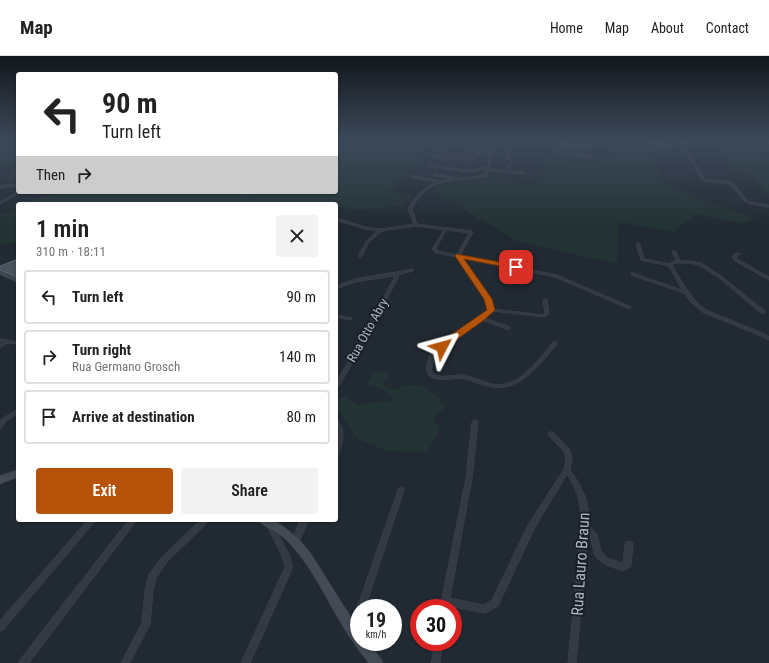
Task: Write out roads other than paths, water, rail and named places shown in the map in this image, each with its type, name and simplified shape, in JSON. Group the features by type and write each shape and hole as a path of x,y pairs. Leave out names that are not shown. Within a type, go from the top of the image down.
{"main road":[{"path":"0,480 16,474"},
{"path":"267,522 295,542 316,568 350,626"},
{"path":"367,651 377,663"}],"street":[{"path":"463,170 475,170"},
{"path":"416,225 410,209 411,205 428,186 440,181 457,178 482,177 486,175 488,170"},
{"path":"508,170 524,173"},
{"path":"698,170 704,180 731,183 746,201 769,206"},
{"path":"435,174 457,178"},
{"path":"412,176 440,181"},
{"path":"0,187 16,185"},
{"path":"0,203 16,194"},
{"path":"338,220 366,228 380,230 416,225 471,232 458,256"},
{"path":"447,228 434,249 437,252 556,276 629,307"},
{"path":"360,256 368,241 380,230"},
{"path":"638,244 642,259 644,260 670,264 679,262 700,264 719,276 763,312"},
{"path":"674,252 679,262"},
{"path":"738,254 734,257 736,260 769,279"},
{"path":"458,256 488,299 491,310"},
{"path":"670,264 685,292 696,306 704,311 769,339"},
{"path":"338,287 350,282 387,274 396,275 412,270"},
{"path":"632,274 685,292"},
{"name":"Rua Otto Abry","path":"338,383 360,346 397,276 396,275"},
{"path":"545,300 547,314 544,316 491,310 451,339 433,356 428,367 430,372 438,378 464,377 492,387 510,385 544,356 555,342"},
{"path":"338,316 350,319"},
{"path":"482,318 508,328"},
{"path":"0,340 16,343"},
{"path":"0,346 8,341"},
{"path":"0,426 4,420 16,412"},
{"path":"445,599 469,478 476,422"},
{"path":"338,427 341,437 338,449"},
{"path":"462,606 485,609 494,603 531,527 568,469 569,458 567,450 551,434"},
{"name":"Rua Lauro Braun","path":"568,469 582,492 585,505 572,663"},
{"path":"364,599 401,490"},
{"path":"0,627 90,522"},
{"path":"23,663 131,522"},
{"path":"125,663 146,624 149,590 152,577 165,559 204,522"},
{"path":"245,663 288,567 287,559 267,522"},
{"path":"295,542 304,522"},
{"path":"584,526 594,537 598,553 604,560 623,567 627,565 629,544"},
{"path":"436,663 437,651"}]}
